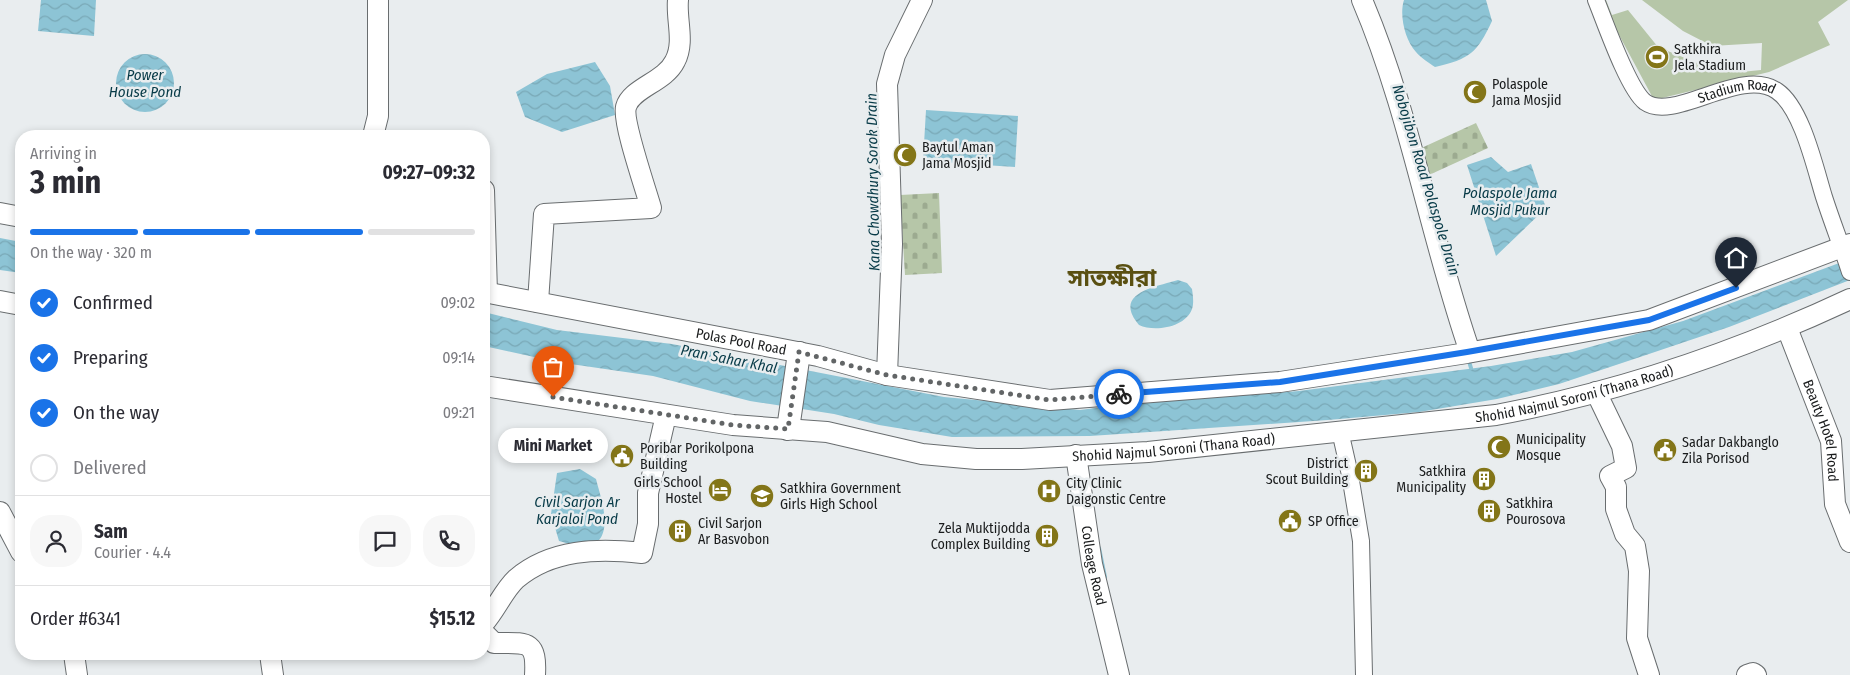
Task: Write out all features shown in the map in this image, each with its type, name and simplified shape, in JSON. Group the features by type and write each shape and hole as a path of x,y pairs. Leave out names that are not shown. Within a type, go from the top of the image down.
{"main road":[{"path":"788,429 799,352"}],"street":[{"path":"374,130 378,116 378,0"},
{"path":"538,302 544,214 651,208 626,125 625,110 628,101 658,81 676,60 680,42 678,0"},
{"path":"887,375 892,244 887,84 895,54 922,0"},
{"path":"1362,0 1389,72 1456,312 1470,352"},
{"name":"Stadium Road","path":"1596,0 1634,88 1646,102 1654,106 1674,105 1738,86 1757,85 1778,91 1790,105 1806,136 1846,246 1850,272"},
{"path":"0,213 15,215"},
{"name":"Polas Pool Road","path":"490,294 799,352 887,375 1050,400 1280,382 1470,352 1649,320 1846,246"},
{"name":"Shohid Najmul Soroni (Thana Road)","path":"490,387 733,425 827,432 922,454 976,459 1022,460 1076,455 1148,452 1496,415 1546,405 1666,373 1787,328 1850,299"},
{"path":"0,301 15,304"},
{"name":"Beauty Hotel Road","path":"1787,328 1831,442 1835,504 1848,538"},
{"path":"1596,392 1622,446 1626,468 1610,476 1616,487 1616,509 1625,534 1635,546 1639,571 1637,638 1649,675"},
{"path":"490,615 514,581 530,569 558,557 576,552 605,549 642,552 648,524 648,493 666,414"},
{"path":"1340,432 1350,475 1361,541 1364,675"},
{"name":"Colleage Road","path":"1076,455 1092,564 1119,675"},
{"path":"0,512 15,541"},
{"path":"490,639 494,643 522,644 533,650 536,655 535,675"},
{"path":"75,660 77,675"},
{"path":"271,660 273,675"},
{"path":"1747,675 1753,672 1756,675"}],"green space":[{"path":"1603,0 1606,0 1612,15 1628,10 1658,47 1707,67 1741,72 1761,70 1762,43 1712,46 1683,31 1642,0 1848,0 1818,22 1830,45 1769,72 1654,100 1611,20"},
{"path":"1476,123 1488,148 1429,175 1417,150"},
{"path":"939,193 942,273 905,275 900,195"}],"water":[{"path":"41,0 96,0 94,36 38,31"},
{"path":"1404,0 1486,0 1492,21 1482,41 1471,53 1457,61 1435,67 1418,54 1409,41 1402,13"},
{"name":"Power House Pond","path":"145,54 156,56 166,62 172,72 174,83 172,94 166,104 156,110 145,112 134,110 124,104 118,94 116,83 118,72 124,62 134,56"},
{"path":"595,62 610,86 615,115 562,132 525,117 516,92 547,74"},
{"path":"926,110 1018,116 1015,167 923,161"},
{"name":"Polaspole Jama Mosjid Pukur","path":"1491,157 1508,172 1531,164 1546,208 1496,256 1467,165"},
{"path":"0,238 15,241 15,272 0,270"},
{"name":"Pran Sahar Khal","path":"1850,259 1850,280 1729,327 1646,355 1559,384 1497,399 1419,412 1090,436 952,437 879,425 834,414 750,401 653,376 557,362 490,347 490,313 557,330 672,344 944,397 1080,410 1126,404 1299,391 1491,366 1572,352 1683,321"},
{"path":"1178,280 1187,283 1192,289 1193,304 1188,315 1183,320 1168,327 1153,328 1139,325 1132,314 1130,305 1133,299 1148,289"},
{"name":"Civil Sarjon Ar Karjaloi Pond","path":"580,469 596,479 604,518 604,528 601,537 596,543 586,547 559,541 551,514 557,473"}],"waterway":[{"name":"Nobojibon Road Polaspole Drain","path":"1468,358 1471,368"},
{"path":"1099,548 1105,577"}],"way so far":[{"path":"553,397 733,425 788,429 799,352 887,375 1050,400 1119,394"}],"place":[{"name":"Satkhira Jela Stadium","path":"1657,57"},
{"name":"Polaspole Jama Mosjid","path":"1475,92"},
{"name":"Baytul Aman Jama Mosjid","path":"905,155"},
{"name":"Mini Market","path":"553,397"},
{"name":"Municipality Mosque","path":"1499,447"},
{"name":"Sadar Dakbanglo Zila Porisod","path":"1665,450"},
{"name":"Poribar Porikolpona Building","path":"622,456"},
{"name":"District Scout Building","path":"1366,471"},
{"name":"Satkhira Municipality","path":"1484,479"},
{"name":"Girls School Hostel","path":"720,490"},
{"name":"City Clinic Daigonstic Centre","path":"1049,491"},
{"name":"Satkhira Government Girls High School","path":"762,496"},
{"name":"Satkhira Pourosova","path":"1489,511"},
{"name":"SP Office","path":"1290,521"},
{"name":"Civil Sarjon Ar Basvobon","path":"680,531"},
{"name":"Zela Muktijodda Complex Building","path":"1047,536"}],"district":[{"name":"সাতক্ষীরা","path":"1112,278"}],"route":[{"path":"1119,394 1280,382 1467,352 1649,320 1736,288"}],"water label":[{"name":"Kana Chowdhury Sorok Drain","path":"873,182"}]}
